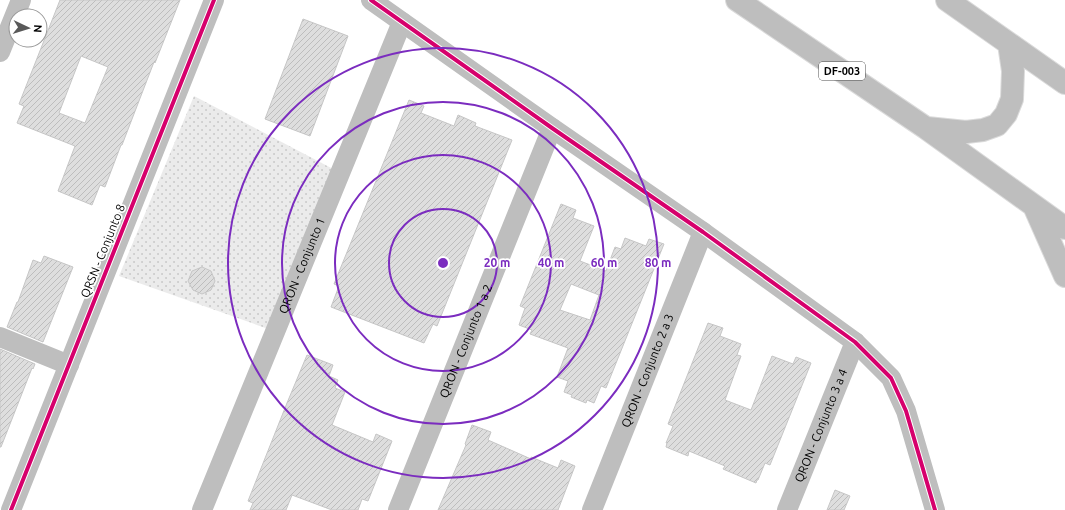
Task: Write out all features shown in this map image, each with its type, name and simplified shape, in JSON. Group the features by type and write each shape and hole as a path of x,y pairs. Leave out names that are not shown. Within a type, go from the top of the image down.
{"highway":[{"name":"DF-003","path":"737,0 926,128 1065,228"},
{"path":"947,0 1065,82"},
{"path":"926,128 966,132 983,130 997,125 1006,114 1012,99 1014,71 1009,44"},
{"path":"1033,205 1065,276"}],"street":[{"path":"0,52 21,0"},
{"name":"QRSN - Conjunto 8","path":"11,510 214,0"},
{"path":"371,0 552,128 703,232 855,342 891,378 906,411 935,510"},
{"name":"QRON - Conjunto 1","path":"202,510 402,22"},
{"name":"QRON - Conjunto 1 a 2","path":"398,510 552,128"},
{"name":"QRON - Conjunto 2 a 3","path":"592,510 703,232"},
{"path":"0,337 69,364"},
{"name":"QRON - Conjunto 3 a 4","path":"787,510 855,342"}],"shaded area":[{"path":"194,96 335,170 274,331 119,276"}],"building":[{"path":"60,0 180,0 105,187 100,185 92,205 58,191 75,146 17,123 24,106 19,104 41,48 48,48 48,30","holes":["81,56 108,67 85,123 59,113"]},
{"path":"303,19 348,36 310,136 265,119"},
{"path":"409,100 424,106 421,113 454,126 458,115 476,123 475,126 512,140 437,326 433,324 424,343 331,307 339,286 334,284"},
{"path":"561,204 576,210 573,218 594,226 580,261 606,271 615,247 621,249 625,238 646,246 649,239 664,244 606,388 601,386 594,403 587,400 586,403 571,397 572,395 564,392 568,381 557,377 568,348 530,334 532,330 519,325 525,308 520,306","holes":["571,284 599,295 590,320 560,310"]},
{"path":"44,256 73,267 43,342 7,327 18,302 33,260 41,263"},
{"path":"202,267 211,271 215,281 211,290 202,294 193,290 188,281 192,271"},
{"path":"708,323 723,328 720,336 741,344 737,355 741,356 725,400 751,410 772,356 793,364 796,357 811,363 770,465 765,463 756,483 723,469 725,466 689,451 688,456 666,447 666,443 673,426 668,424"},
{"path":"0,349 35,364 33,369 32,368 1,447 0,447"},
{"path":"307,355 333,365 329,376 338,380 335,388 345,392 332,425 373,442 376,434 392,441 368,501 362,499 358,510 332,510 292,495 286,510 250,510 253,503 248,501"},
{"path":"472,425 491,432 488,440 531,459 531,457 558,468 561,460 575,466 558,510 438,510 466,445 465,444"},
{"path":"835,490 850,496 844,510 827,510"}],"cycle path":[{"path":"11,510 214,0"},
{"path":"371,0 552,128 703,232 855,342 891,378 906,411 935,510"}]}
